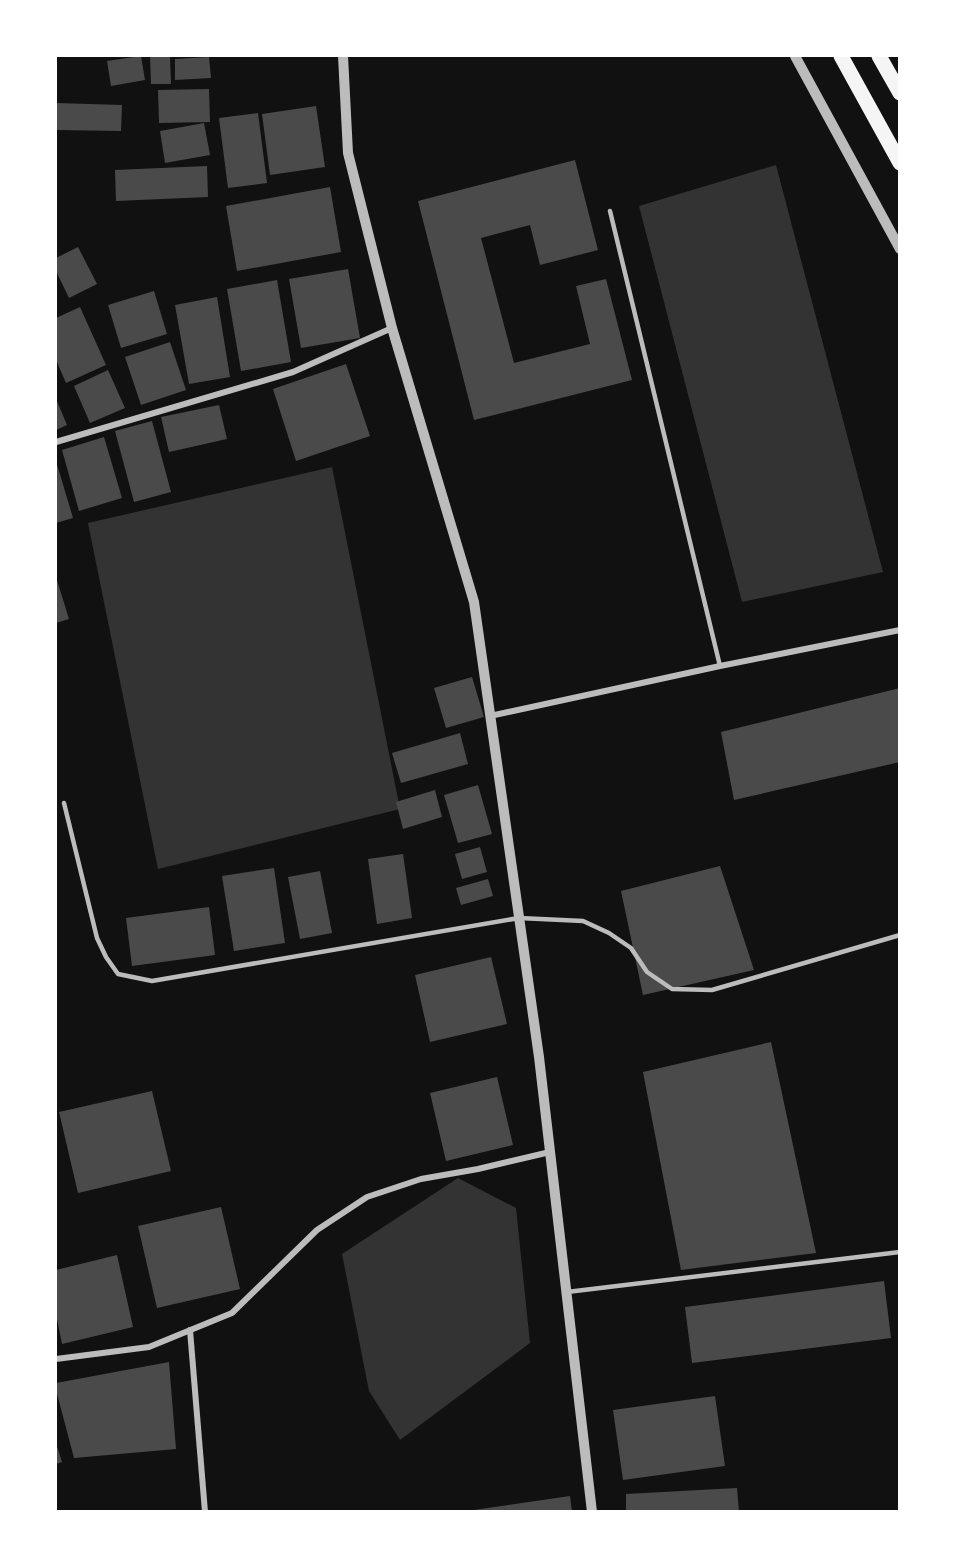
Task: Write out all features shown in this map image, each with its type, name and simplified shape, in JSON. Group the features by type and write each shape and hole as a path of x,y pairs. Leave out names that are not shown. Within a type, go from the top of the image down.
{"main road":[{"path":"842,56 900,163"},
{"path":"879,56 900,93"}],"street":[{"path":"343,56 348,153 392,328 474,602 539,1057 592,1512"},
{"path":"795,56 900,249"},
{"path":"56,442 293,372 392,328"},
{"path":"490,716 900,630"},
{"path":"56,1359 149,1347 232,1313 317,1230 367,1197 421,1179 478,1170 550,1152"},
{"path":"190,1330 205,1512"}],"lane":[{"path":"610,211 720,666"},
{"path":"64,803 97,938 106,957 118,974 152,981 519,918 584,921 609,933 631,948 647,972 672,989 712,990 900,935"},
{"path":"567,1292 900,1252"}],"shaded area":[{"path":"776,165 883,572 742,602 639,206"},
{"path":"332,467 400,809 158,869 88,523"},
{"path":"458,1178 516,1208 530,1343 400,1440 369,1391 342,1254"}],"building":[{"path":"141,56 145,80 111,86 107,61"},
{"path":"150,56 170,56 171,84 151,84"},
{"path":"209,57 211,78 175,80 175,59"},
{"path":"209,89 210,122 159,123 158,90"},
{"path":"56,103 122,105 121,131 56,130"},
{"path":"316,106 325,167 270,175 262,114"},
{"path":"258,113 267,183 228,188 219,118"},
{"path":"204,123 210,155 165,163 160,131"},
{"path":"575,160 598,250 540,265 530,225 481,238 514,363 590,344 576,286 606,279 632,380 474,420 418,201"},
{"path":"207,166 208,197 116,201 115,170"},
{"path":"330,187 341,252 237,271 226,206"},
{"path":"78,247 97,284 69,298 56,271 56,258"},
{"path":"348,269 360,338 301,348 289,279"},
{"path":"277,280 291,362 241,371 227,289"},
{"path":"154,291 167,334 121,348 108,305"},
{"path":"217,297 230,377 189,384 175,305"},
{"path":"80,307 106,365 66,383 56,360 56,318"},
{"path":"170,342 186,390 141,405 125,357"},
{"path":"346,364 370,436 296,461 273,389"},
{"path":"108,370 125,408 90,423 74,386"},
{"path":"56,399 67,425 56,430"},
{"path":"219,405 227,439 169,452 161,417"},
{"path":"152,421 171,492 134,502 115,431"},
{"path":"104,437 122,498 79,511 62,450"},
{"path":"56,461 73,518 56,523"},
{"path":"56,577 69,619 56,623"},
{"path":"472,677 484,717 446,728 434,688"},
{"path":"900,688 900,762 734,800 721,732"},
{"path":"460,733 468,764 401,783 392,753"},
{"path":"478,785 492,834 458,843 444,795"},
{"path":"435,790 442,817 403,829 396,802"},
{"path":"480,847 487,872 462,879 455,854"},
{"path":"403,854 412,918 377,924 368,859"},
{"path":"720,866 754,970 643,995 621,891"},
{"path":"274,868 285,943 234,951 222,876"},
{"path":"320,871 332,933 300,939 288,877"},
{"path":"488,879 493,896 461,905 456,888"},
{"path":"209,907 215,955 132,966 126,918"},
{"path":"491,957 507,1024 430,1042 415,975"},
{"path":"771,1042 816,1253 681,1270 643,1072"},
{"path":"497,1077 513,1145 446,1161 430,1093"},
{"path":"152,1091 171,1171 78,1193 59,1112"},
{"path":"221,1207 240,1289 157,1308 138,1226"},
{"path":"117,1255 133,1327 62,1344 56,1314 56,1270"},
{"path":"884,1281 891,1338 692,1363 685,1307"},
{"path":"169,1362 176,1449 74,1458 56,1383"},
{"path":"715,1396 725,1466 623,1480 613,1410"},
{"path":"56,1443 62,1462 56,1464"},
{"path":"737,1488 739,1512 626,1512 626,1494"},
{"path":"570,1496 572,1512 474,1512 474,1510"}]}
